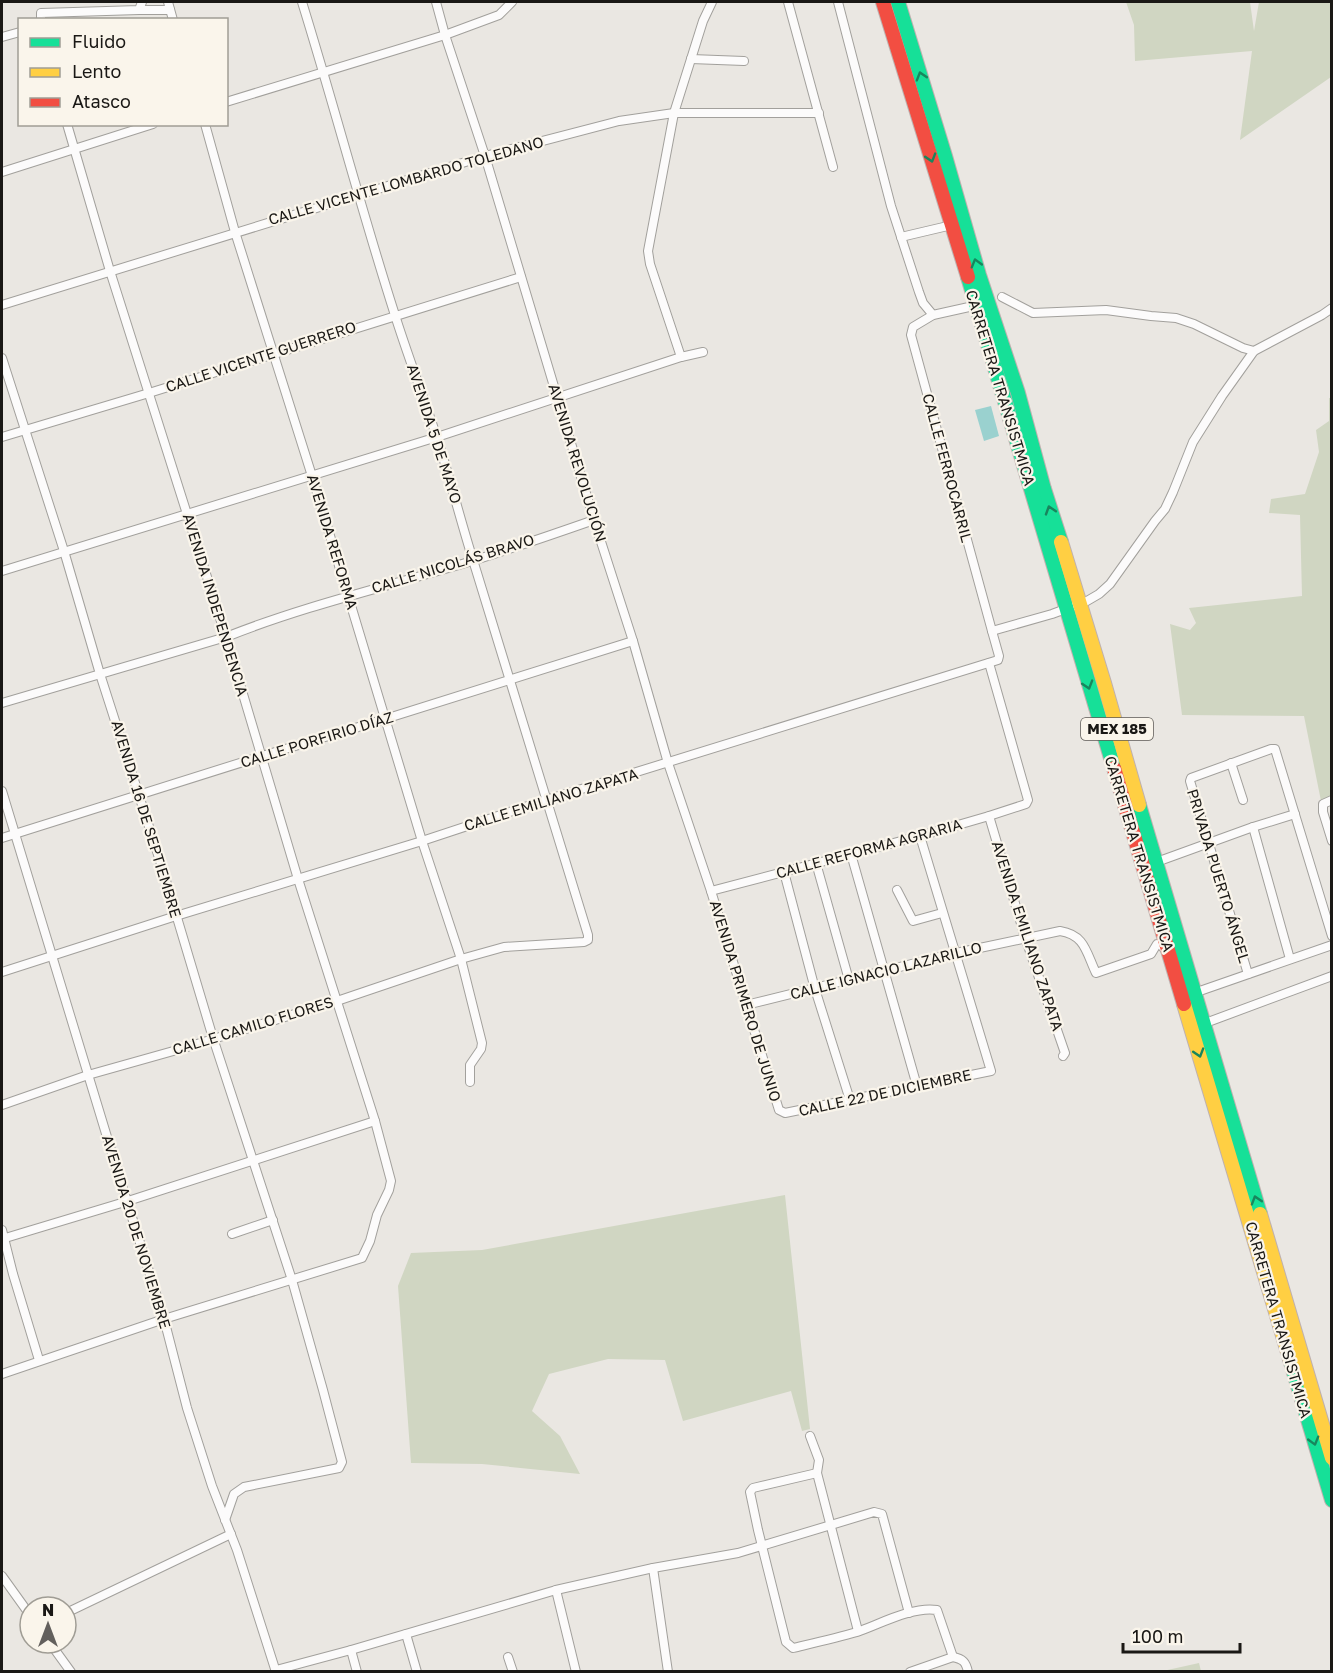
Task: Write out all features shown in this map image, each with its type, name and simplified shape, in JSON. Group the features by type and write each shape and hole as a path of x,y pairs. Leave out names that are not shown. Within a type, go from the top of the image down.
{"main road":[{"name":"CARRETERA TRANSISTMICA","path":"883,2 1066,609 1149,865 1197,992 1202,1024 1332,1500"},
{"name":"CARRETERA TRANSISTMICA","path":"898,2 1104,683 1149,865 1168,954 1179,968 1190,1005 1202,1024 1332,1458"},
{"path":"1046,540 1054,551 1068,596 1080,604"},
{"path":"1066,609 1077,619 1098,677 1104,683"}],"street":[{"name":"AVENIDA 5 DE MAYO","path":"302,2 394,315 437,438 588,935 588,940 584,942 504,947"},
{"name":"AVENIDA REVOLUCIÓN","path":"436,2 633,641 668,763 711,891"},
{"path":"228,101 446,35 498,15 512,2"},
{"path":"681,357 650,264 648,251 674,113 703,21 712,2"},
{"path":"788,2 833,168"},
{"path":"838,2 891,206 923,303 933,315"},
{"path":"41,18 40,13 169,6"},
{"path":"2,37 18,33"},
{"path":"691,59 744,61"},
{"name":"CALLE VICENTE LOMBARDO TOLEDANO","path":"2,305 485,156 619,121 674,113 819,113"},
{"name":"AVENIDA INDEPENDENCIA","path":"68,126 110,271 226,637 298,879 375,1121 391,1181 362,1258 292,1280"},
{"path":"2,172 147,126"},
{"name":"AVENIDA REFORMA","path":"206,126 272,353 312,476 422,841 461,959 482,1042 481,1049 470,1065 470,1082"},
{"path":"901,237 952,225"},
{"name":"CALLE VICENTE GUERRERO","path":"2,437 521,277"},
{"path":"1002,297 1033,314 1106,310 1176,318 1254,351"},
{"name":"CALLE FERROCARRIL","path":"969,307 933,315 913,327 911,335 992,631"},
{"path":"989,663 999,659 992,631 1080,604 1110,584 1165,509 1193,442 1254,351 1332,308"},
{"path":"2,571 437,438 681,357 703,352"},
{"name":"AVENIDA 16 DE SEPTIEMBRE","path":"2,357 64,551 213,1038 292,1280 342,1462 339,1468 244,1487 234,1494 225,1520"},
{"name":"CALLE NICOLÁS BRAVO","path":"2,703 226,637 259,624 473,560 594,520"},
{"name":"CALLE PORFIRIO DÍAZ","path":"2,838 633,641"},
{"name":"CALLE EMILIANO ZAPATA","path":"2,972 989,663"},
{"name":"CALLE REFORMA AGRARIA","path":"711,891 920,836 1026,804 1028,800 989,663"},
{"path":"1243,800 1231,763 1275,749 1332,936"},
{"name":"PRIVADA PUERTO ÁNGEL","path":"1231,763 1191,778 1190,782 1248,974"},
{"name":"AVENIDA 20 DE NOVIEMBRE","path":"2,791 164,1319 187,1408 276,1671"},
{"path":"1332,800 1323,804 1323,812 1332,841"},
{"path":"1149,865 1295,814"},
{"name":"AVENIDA EMILIANO ZAPATA","path":"989,816 1025,937 1065,1053 1064,1056"},
{"path":"1253,827 1290,959"},
{"path":"920,836 956,953"},
{"path":"851,854 917,1086"},
{"path":"816,863 849,980"},
{"path":"784,872 815,989 850,1100"},
{"path":"897,890 913,921 942,913"},
{"name":"AVENIDA PRIMERO DE JUNIO","path":"711,891 779,1110"},
{"name":"CALLE IGNACIO LAZARILLO","path":"746,1005 956,953 1060,931 1071,933 1082,941 1096,973 1151,954 1157,944 1160,944 1168,954"},
{"path":"1197,992 1332,945"},
{"name":"CALLE CAMILO FLORES","path":"2,1105 88,1075 184,1048 504,947"},
{"name":"CALLE 22 DE DICIEMBRE","path":"779,1110 785,1113 991,1071 956,953"},
{"path":"1202,1024 1332,976"},
{"path":"39,1360 2,1236 128,1201 375,1121"},
{"path":"232,1234 273,1220"},
{"path":"2,1374 164,1319 292,1280"},
{"path":"810,1436 819,1460 817,1473 858,1631"},
{"path":"817,1473 753,1488 750,1492 786,1642 793,1648 858,1631 909,1613 930,1609 937,1610 953,1657"},
{"path":"276,1671 556,1590 738,1552 874,1512 882,1514 909,1613"},
{"path":"78,1607 231,1534"},
{"path":"653,1568 668,1671"},
{"path":"2,1576 18,1598"},
{"path":"556,1590 576,1671"},
{"path":"406,1634 417,1671"},
{"path":"351,1650 357,1671"},
{"path":"59,1655 71,1671"},
{"path":"508,1657 513,1671"},
{"path":"910,1671 953,1657 962,1659 968,1671"}],"green space":[{"path":"1126,2 1250,2 1254,31 1259,2 1331,2 1331,77 1240,140 1252,51 1135,61 1134,25"},
{"path":"1329,398 1331,398 1331,799 1322,806 1304,716 1182,715 1170,624 1190,630 1196,623 1189,608 1302,596 1300,515 1269,513 1271,499 1305,494 1319,452 1316,430 1329,421"},
{"path":"785,1195 810,1429 802,1431 791,1391 683,1421 665,1360 608,1359 549,1374 532,1411 560,1436 580,1474 482,1464 411,1463 398,1286 411,1253 482,1250"},
{"path":"1199,1663 1201,1671 1163,1671"}],"water":[{"path":"991,406 999,436 984,441 975,410"}],"traffic: fast":[{"path":"898,2 979,275 1018,393 1061,542"},
{"path":"968,277 1114,768"},
{"path":"1139,805 1260,1214"},
{"path":"1290,1359 1332,1500"}],"traffic: slow":[{"path":"1061,542 1139,805"},
{"path":"1184,1004 1290,1359"},
{"path":"1260,1214 1332,1458"}],"traffic: jam":[{"path":"883,2 968,277"},
{"path":"1114,768 1184,1004"}]}
